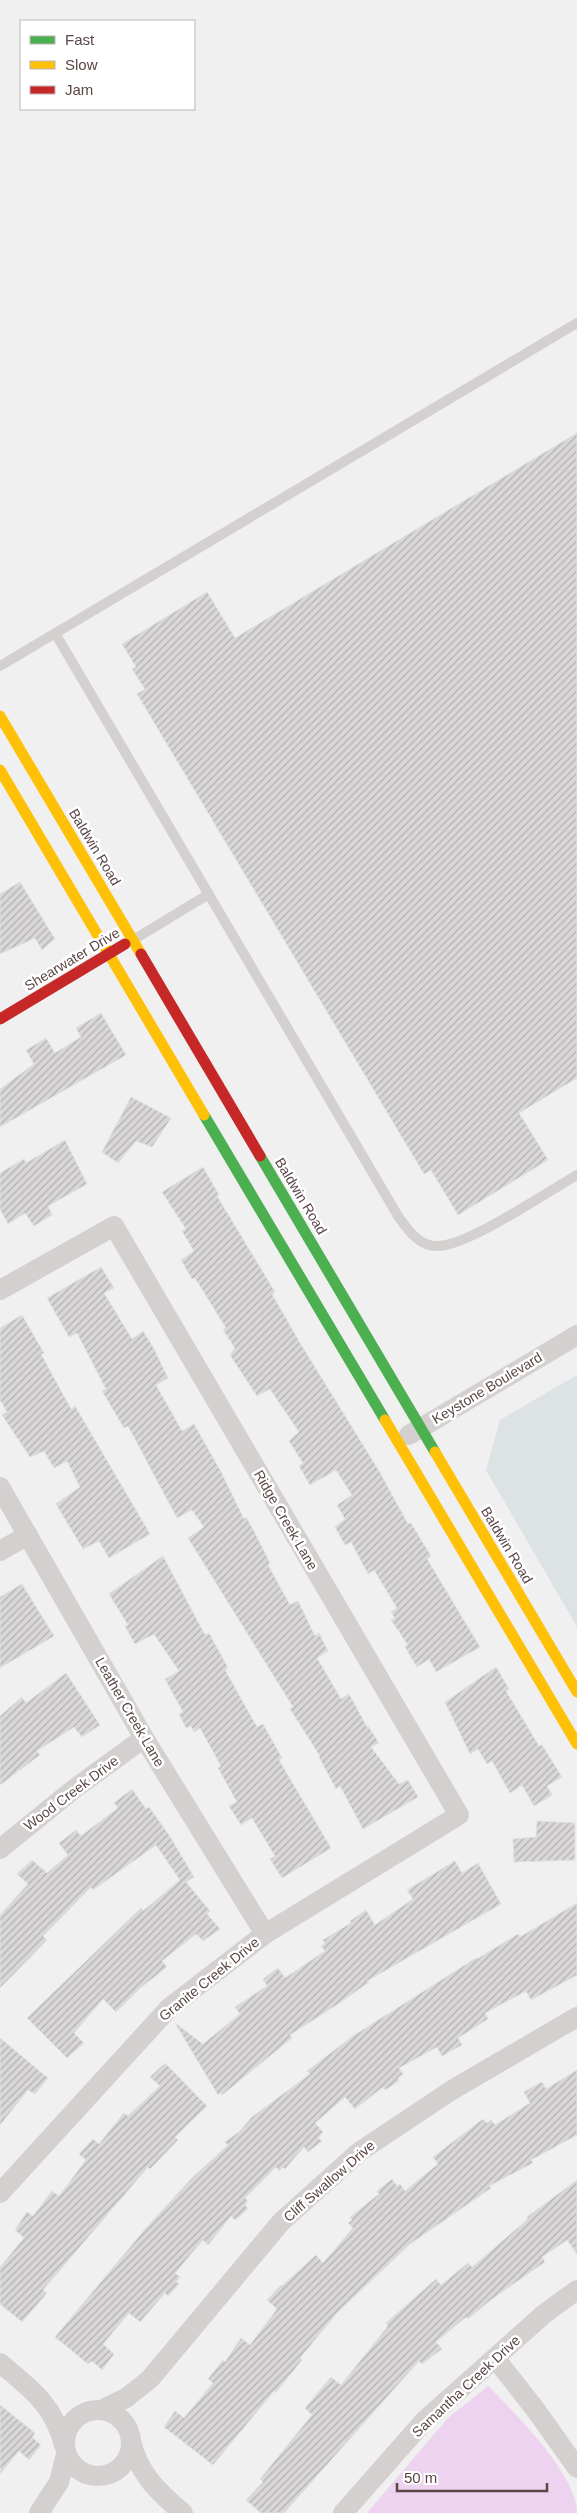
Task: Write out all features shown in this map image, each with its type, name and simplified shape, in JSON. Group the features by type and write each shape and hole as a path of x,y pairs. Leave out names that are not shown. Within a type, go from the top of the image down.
{"main road":[{"name":"Baldwin Road","path":"0,716 577,1692"},
{"path":"0,770 577,1744"},
{"name":"Shearwater Drive","path":"0,1019 133,940"}],"street":[{"name":"Ridge Creek Lane","path":"0,1290 114,1226 459,1815"},
{"name":"Keystone Boulevard","path":"398,1441 577,1335"},
{"name":"Leather Creek Lane","path":"0,1487 144,1738 265,1934"},
{"path":"0,1551 28,1534"},
{"name":"Wood Creek Drive","path":"0,1849 74,1789 144,1738"},
{"name":"Granite Creek Drive","path":"0,2193 169,2008 265,1934 459,1815"},
{"name":"Cliff Swallow Drive","path":"96,2410 126,2398 150,2379 281,2222 359,2152 452,2090 577,2018"},
{"name":"Samantha Creek Drive","path":"343,2513 424,2421 544,2314 577,2290"},
{"path":"495,2358 535,2409 577,2468"},
{"path":"0,2363 33,2390 52,2413 65,2450 77,2470 135,2482 161,2494"},
{"name":"Cliff Swallow Drive","path":"130,2437 136,2408 150,2379"},
{"path":"33,2390 64,2406 96,2410 118,2417 130,2437 139,2465 161,2494 183,2513"},
{"path":"42,2510 59,2482 68,2426 74,2419 96,2410"},
{"path":"42,2510 74,2486 99,2476 113,2473 127,2460 130,2437"}],"lane":[{"path":"0,666 577,323"},
{"path":"55,633 398,1216 415,1239 439,1246 473,1235 577,1175"},
{"path":"133,940 209,894"}],"shaded area":[{"path":"577,1375 577,1627 486,1470 500,1420"},
{"path":"488,2386 528,2428 556,2463 567,2481 574,2498 577,2513 367,2513 448,2418"}],"building":[{"path":"577,433 577,1078 519,1113 548,1160 458,1215 431,1170 424,1174 137,694 145,689 132,669 136,667 122,644 207,592 235,638"},
{"path":"20,882 55,939 42,950 35,938 0,954 0,894"},
{"path":"101,1013 126,1055 0,1127 0,1089 34,1064 26,1050 46,1038 55,1053 81,1037 76,1028"},
{"path":"131,1097 171,1118 152,1147 136,1141 118,1163 102,1152"},
{"path":"65,1140 87,1184 48,1206 52,1215 34,1226 25,1213 8,1224 0,1209 0,1173 24,1159 26,1163"},
{"path":"203,1167 219,1195 217,1196 275,1292 272,1294 300,1343 379,1471 408,1524 411,1523 431,1556 427,1559 480,1647 436,1672 429,1659 417,1667 405,1647 408,1645 391,1620 395,1618 391,1612 397,1608 374,1570 368,1574 351,1542 345,1545 335,1527 345,1519 337,1505 352,1495 336,1470 310,1485 299,1466 303,1463 289,1441 299,1432 270,1389 257,1396 230,1355 235,1348 223,1330 226,1328 195,1278 192,1279 181,1260 194,1251 182,1231 186,1229 162,1192"},
{"path":"101,1267 114,1288 104,1293 132,1339 143,1331 153,1347 168,1378 156,1385 182,1431 194,1424 220,1470 244,1519 246,1517 255,1533 270,1563 268,1565 290,1605 298,1601 315,1636 319,1633 328,1651 317,1658 341,1699 349,1694 367,1727 379,1743 371,1747 399,1784 408,1780 418,1797 363,1829 340,1786 336,1789 320,1756 290,1709 293,1707 188,1538 204,1527 192,1510 177,1518 128,1426 124,1428 102,1391 106,1389 77,1333 69,1337 47,1298"},
{"path":"22,1315 44,1353 41,1354 71,1409 75,1406 150,1534 109,1558 99,1541 83,1549 56,1504 80,1487 67,1461 54,1468 44,1451 30,1457 2,1415 7,1412 0,1400 0,1328"},
{"path":"163,1556 205,1635 209,1633 228,1668 225,1670 257,1727 263,1724 282,1758 279,1760 331,1848 282,1878 270,1859 275,1856 252,1818 241,1825 229,1806 237,1802 218,1768 221,1766 200,1728 194,1732 191,1726 186,1728 179,1714 183,1712 165,1679 179,1671 154,1634 135,1644 125,1626 128,1625 109,1594"},
{"path":"22,1584 54,1636 0,1668 0,1597"},
{"path":"496,1667 509,1689 506,1691 539,1746 542,1745 562,1777 547,1786 552,1795 534,1806 522,1785 510,1793 492,1761 487,1764 478,1749 470,1754 445,1702"},
{"path":"66,1673 100,1725 82,1737 74,1727 37,1751 40,1755 0,1785 0,1716 22,1697 26,1703"},
{"path":"132,1789 146,1809 149,1807 169,1835 194,1877 186,1882 210,1911 207,1914 220,1929 203,1941 196,1934 162,1961 167,1967 139,1989 116,2012 103,1999 74,2033 84,2043 67,2058 27,2018 141,1908 143,1911 180,1880 156,1845 93,1890 91,1887 43,1936 47,1940 0,1988 0,1915 28,1884 17,1874 32,1860 47,1873 68,1855 59,1843 76,1830 81,1836 118,1808 114,1803"},
{"path":"537,1821 575,1823 575,1860 514,1862 513,1839 536,1837"},
{"path":"455,1861 462,1873 478,1863 501,1904 367,1981 369,1982 290,2035 292,2038 222,2095 220,2093 218,2095 175,2023 203,2044 240,2014 235,2007 267,1986 263,1979 278,1968 285,1978 325,1951 321,1946 325,1944 323,1940 351,1923 350,1921 366,1910 375,1925 413,1899 407,1890"},
{"path":"577,1903 577,1975 531,2000 526,1991 485,2013 488,2019 458,2038 462,2045 442,2056 437,2047 399,2068 403,2074 398,2078 399,2081 385,2090 383,2087 355,2109 345,2097 315,2123 323,2132 318,2138 322,2141 308,2152 304,2147 285,2169 283,2167 279,2171 276,2167 245,2198 248,2201 245,2205 248,2209 235,2220 231,2216 208,2245 203,2240 175,2273 180,2277 176,2282 179,2284 168,2296 165,2293 140,2322 129,2313 103,2344 114,2354 102,2370 92,2361 88,2364 55,2337 146,2228 192,2178 228,2145 225,2142 240,2131 252,2117 310,2074 307,2071 353,2036 476,1958 518,1934 520,1937"},
{"path":"0,2038 48,2078 35,2094 28,2090 0,2125"},
{"path":"165,2063 207,2106 175,2137 178,2140 150,2169 148,2167 43,2290 47,2293 22,2322 0,2304 0,2267 24,2238 15,2230 27,2212 33,2216 52,2191 59,2196 86,2160 79,2154 93,2139 99,2144 124,2113 128,2116 160,2086 150,2077"},
{"path":"577,2070 577,2135 531,2160 533,2163 489,2186 491,2188 410,2244 337,2313 300,2358 302,2360 276,2392 274,2391 213,2465 164,2427 175,2411 184,2418 213,2383 208,2379 223,2360 225,2362 241,2338 250,2345 277,2309 267,2300 281,2285 316,2255 323,2263 353,2228 348,2223 352,2220 350,2217 379,2194 377,2191 392,2179 397,2186 400,2184 405,2191 438,2164 433,2157 483,2119 487,2123 491,2120 495,2125 530,2103 524,2092 542,2082 546,2089"},
{"path":"577,2180 577,2254 567,2240 542,2257 545,2262 492,2299 468,2319 466,2317 436,2342 442,2349 422,2364 419,2361 284,2513 261,2513 246,2500 263,2482 260,2479 312,2415 305,2408 331,2377 341,2385 388,2326 386,2323 436,2279 441,2285 468,2263 472,2267 528,2219 527,2217"},
{"path":"0,2405 35,2433 32,2437 41,2445 29,2460 19,2451 0,2474"}],"traffic: fast":[{"path":"204,1115 385,1420"},
{"path":"260,1156 435,1452"}],"traffic: slow":[{"path":"0,716 141,954"},
{"path":"0,770 204,1115"},
{"path":"385,1420 577,1744"},
{"path":"435,1452 577,1692"}],"traffic: jam":[{"path":"0,1019 125,944"},
{"path":"141,954 260,1156"}]}
